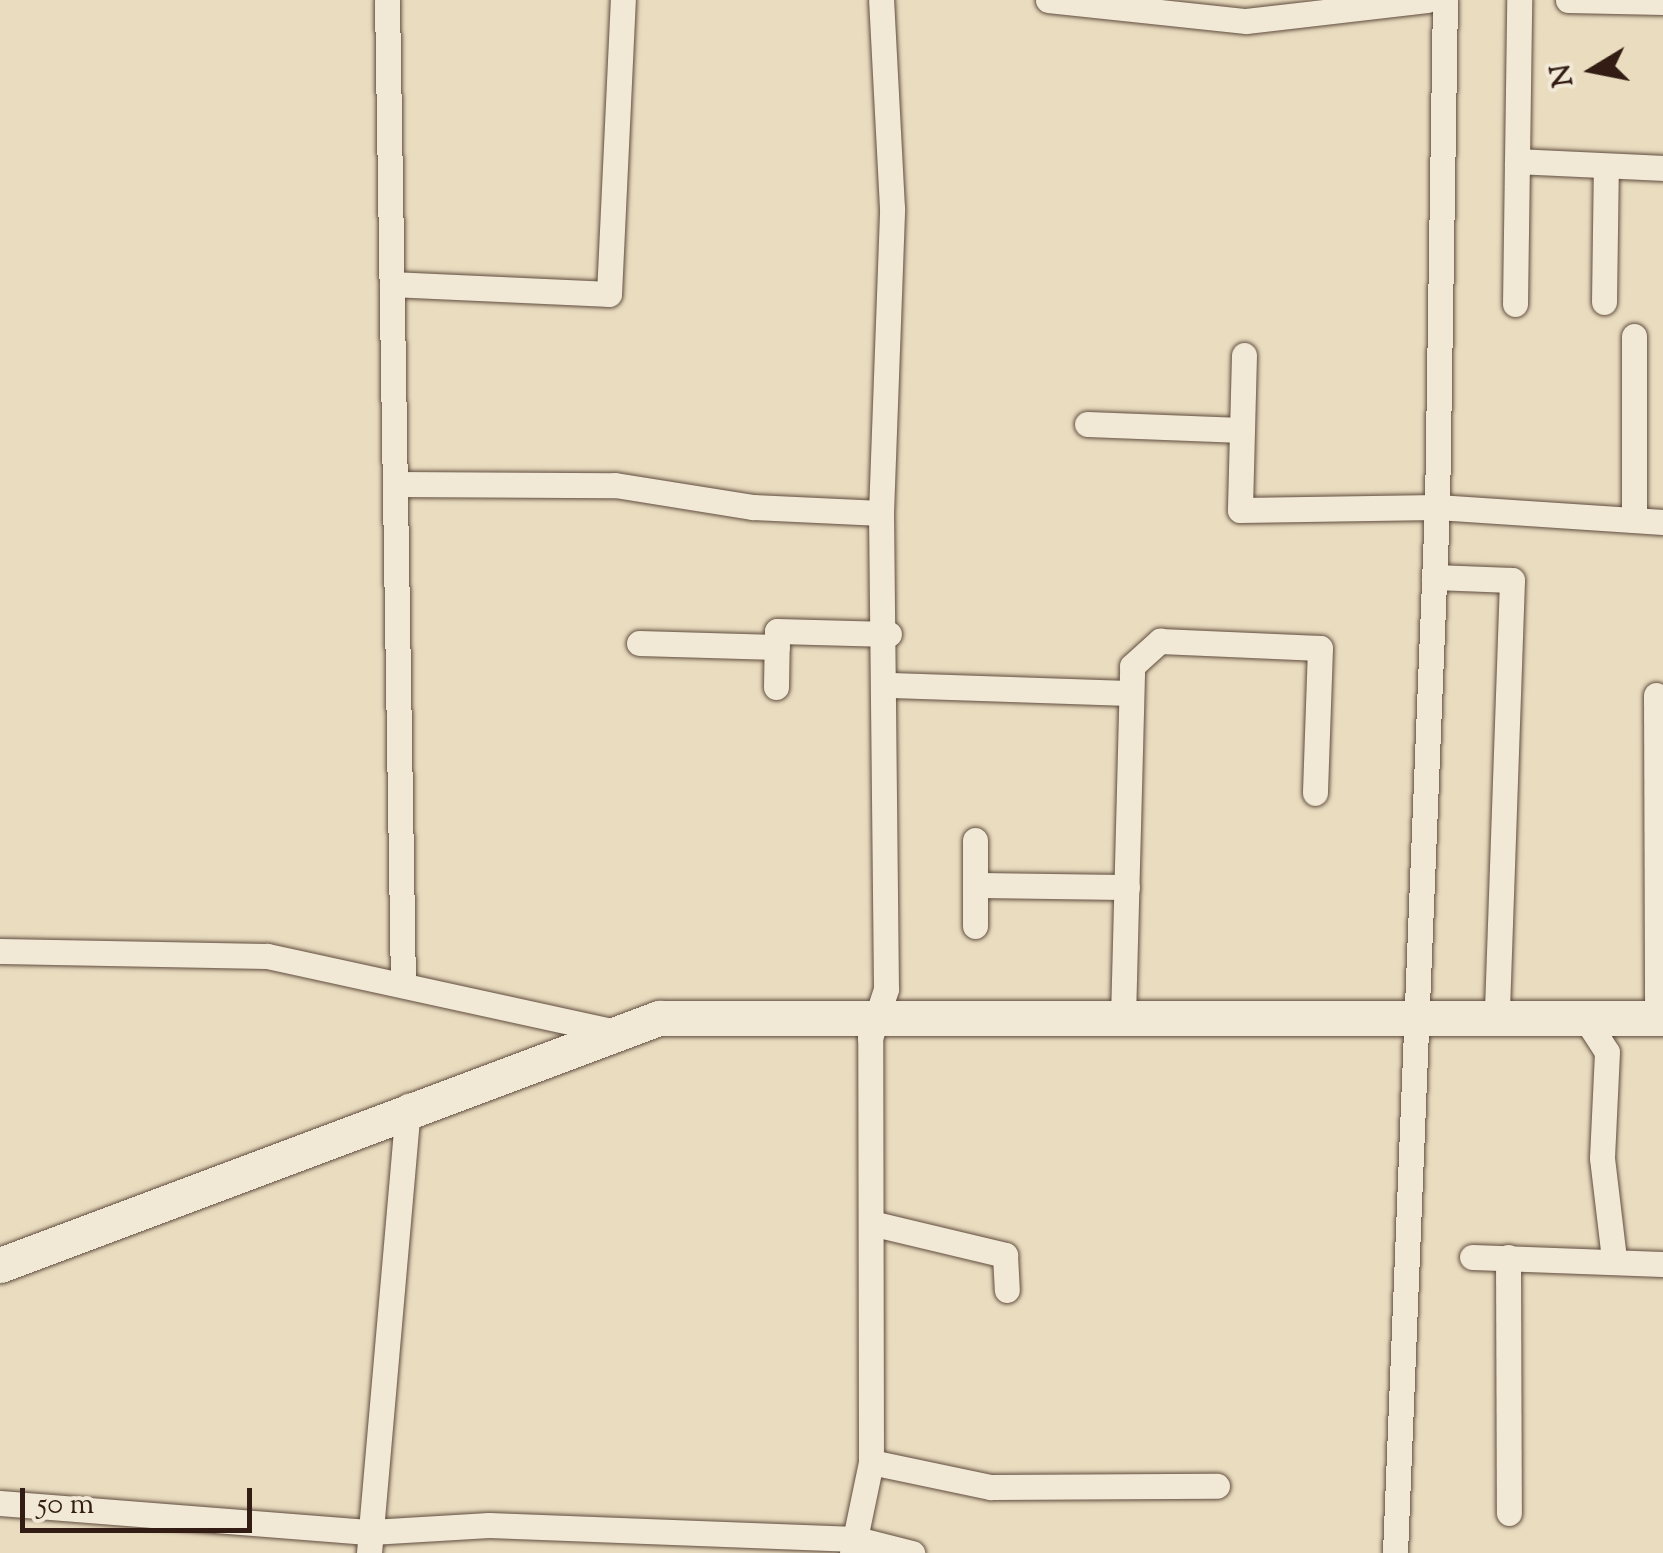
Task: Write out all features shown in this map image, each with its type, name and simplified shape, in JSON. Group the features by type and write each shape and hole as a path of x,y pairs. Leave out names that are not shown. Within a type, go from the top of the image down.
{"street":[{"path":"388,0 403,982"},
{"path":"392,284 608,294 624,0"},
{"path":"854,1546 870,1462 876,1015 886,989 889,634 882,513 892,208 881,0"},
{"path":"1048,0 1128,5 1246,21 1428,0"},
{"path":"1395,1553 1437,507 1445,0"},
{"path":"1515,304 1520,0"},
{"path":"1568,0 1663,2"},
{"path":"1517,162 1663,168"},
{"path":"1604,302 1606,166"},
{"path":"1634,336 1634,520"},
{"path":"1244,356 1240,510 1437,507 1663,522"},
{"path":"1087,424 1242,430"},
{"path":"395,484 615,484 753,507 882,513"},
{"path":"1434,577 1512,580 1497,1018"},
{"path":"776,686 777,631 889,634"},
{"path":"1123,1018 1132,666 1160,642 1320,648 1316,793"},
{"path":"639,643 777,646"},
{"path":"889,685 1131,693"},
{"path":"0,1265 606,1030 659,1018 1660,1018 1660,769 1656,694"},
{"path":"975,840 975,926"},
{"path":"975,885 1127,887"},
{"path":"0,951 267,956 403,982 606,1030"},
{"path":"1585,1018 1607,1052 1602,1158 1614,1258"},
{"path":"370,1543 408,1106"},
{"path":"871,1223 1004,1255 1007,1290"},
{"path":"1472,1257 1614,1258 1663,1264"},
{"path":"1508,1257 1509,1513"},
{"path":"870,1462 991,1487 1217,1486"},
{"path":"0,1503 370,1543 489,1525 854,1546 912,1553"}]}
